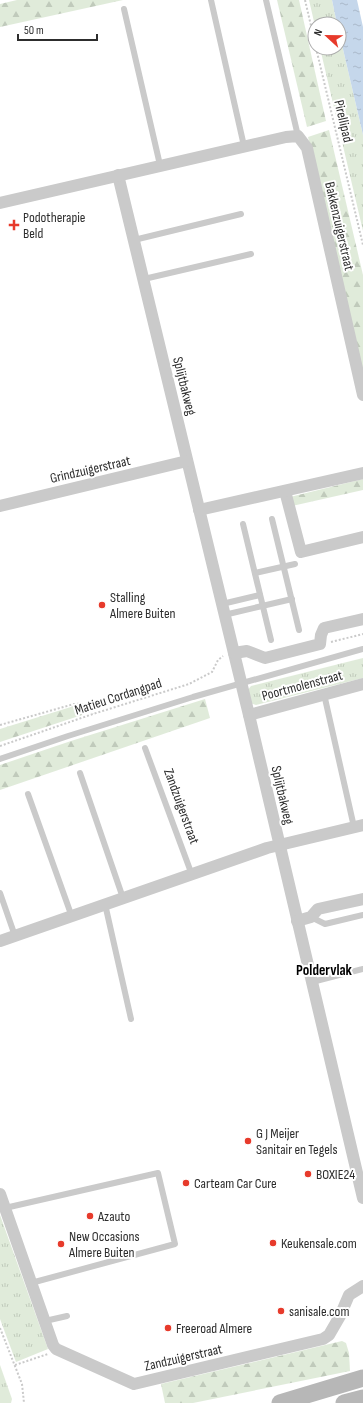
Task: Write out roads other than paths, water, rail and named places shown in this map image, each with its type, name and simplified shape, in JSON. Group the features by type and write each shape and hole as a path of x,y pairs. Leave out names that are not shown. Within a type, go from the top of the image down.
{"main road":[{"path":"280,1403 363,1378"},
{"path":"344,1403 363,1398"}],"street":[{"path":"0,203 244,146 286,137 298,136"},
{"name":"Bakkenzuigerstraat","path":"298,136 307,148 363,395"},
{"name":"Splijtbakweg","path":"118,175 280,844 297,921 360,1173 363,1198"},
{"name":"Grindzuigerstraat","path":"0,506 188,461"},
{"path":"199,510 363,473"},
{"path":"285,491 301,552 363,536"},
{"path":"234,653 247,651 265,658 321,639 324,628 363,619"},
{"name":"Poortmolenstraat","path":"249,715 363,684"},
{"path":"0,941 267,848 359,826"},
{"path":"297,921 311,917 318,909 363,899"},
{"path":"0,1194 45,1321"},
{"name":"Zandzuigerstraat","path":"45,1321 56,1349 134,1384 323,1339 329,1335 340,1316 349,1295 363,1286"}],"lane":[{"path":"211,0 244,146"},
{"name":"Bakkenzuigerstraat","path":"266,0 298,136"},
{"path":"124,9 160,165"},
{"path":"134,240 241,214"},
{"path":"144,280 251,254"},
{"path":"272,518 299,630"},
{"path":"243,524 271,640"},
{"path":"255,573 295,564"},
{"path":"223,610 260,595"},
{"path":"223,610 263,606 292,599"},
{"path":"0,759 68,736 241,683 363,649"},
{"path":"324,694 359,826"},
{"name":"Zandzuigerstraat","path":"145,748 192,875"},
{"path":"80,773 123,898"},
{"path":"28,794 72,916"},
{"path":"0,893 15,936"},
{"path":"105,904 131,1019"},
{"path":"311,917 325,924 363,915"},
{"path":"312,982 363,969"},
{"path":"5,1208 158,1173 175,1244 32,1283"},
{"path":"45,1321 67,1316"}],"water":[{"path":"332,0 357,0 363,27 363,135 345,56 347,56 347,16 335,16"}],"place":[{"name":"Podotherapie Beld","path":"14,225"},
{"name":"Stalling Almere Buiten","path":"102,605"},
{"name":"G J Meijer Sanitair en Tegels","path":"248,1141"},
{"name":"BOXIE24","path":"308,1174"},
{"name":"Carteam Car Cure","path":"186,1183"},
{"name":"Azauto","path":"90,1216"},
{"name":"Keukensale.com","path":"273,1243"},
{"name":"New Occasions Almere Buiten","path":"61,1244"},
{"name":"sanisale.com","path":"281,1311"},
{"name":"Freeroad Almere","path":"168,1328"}],"district":[{"name":"Poldervlak","path":"324,970"}]}
